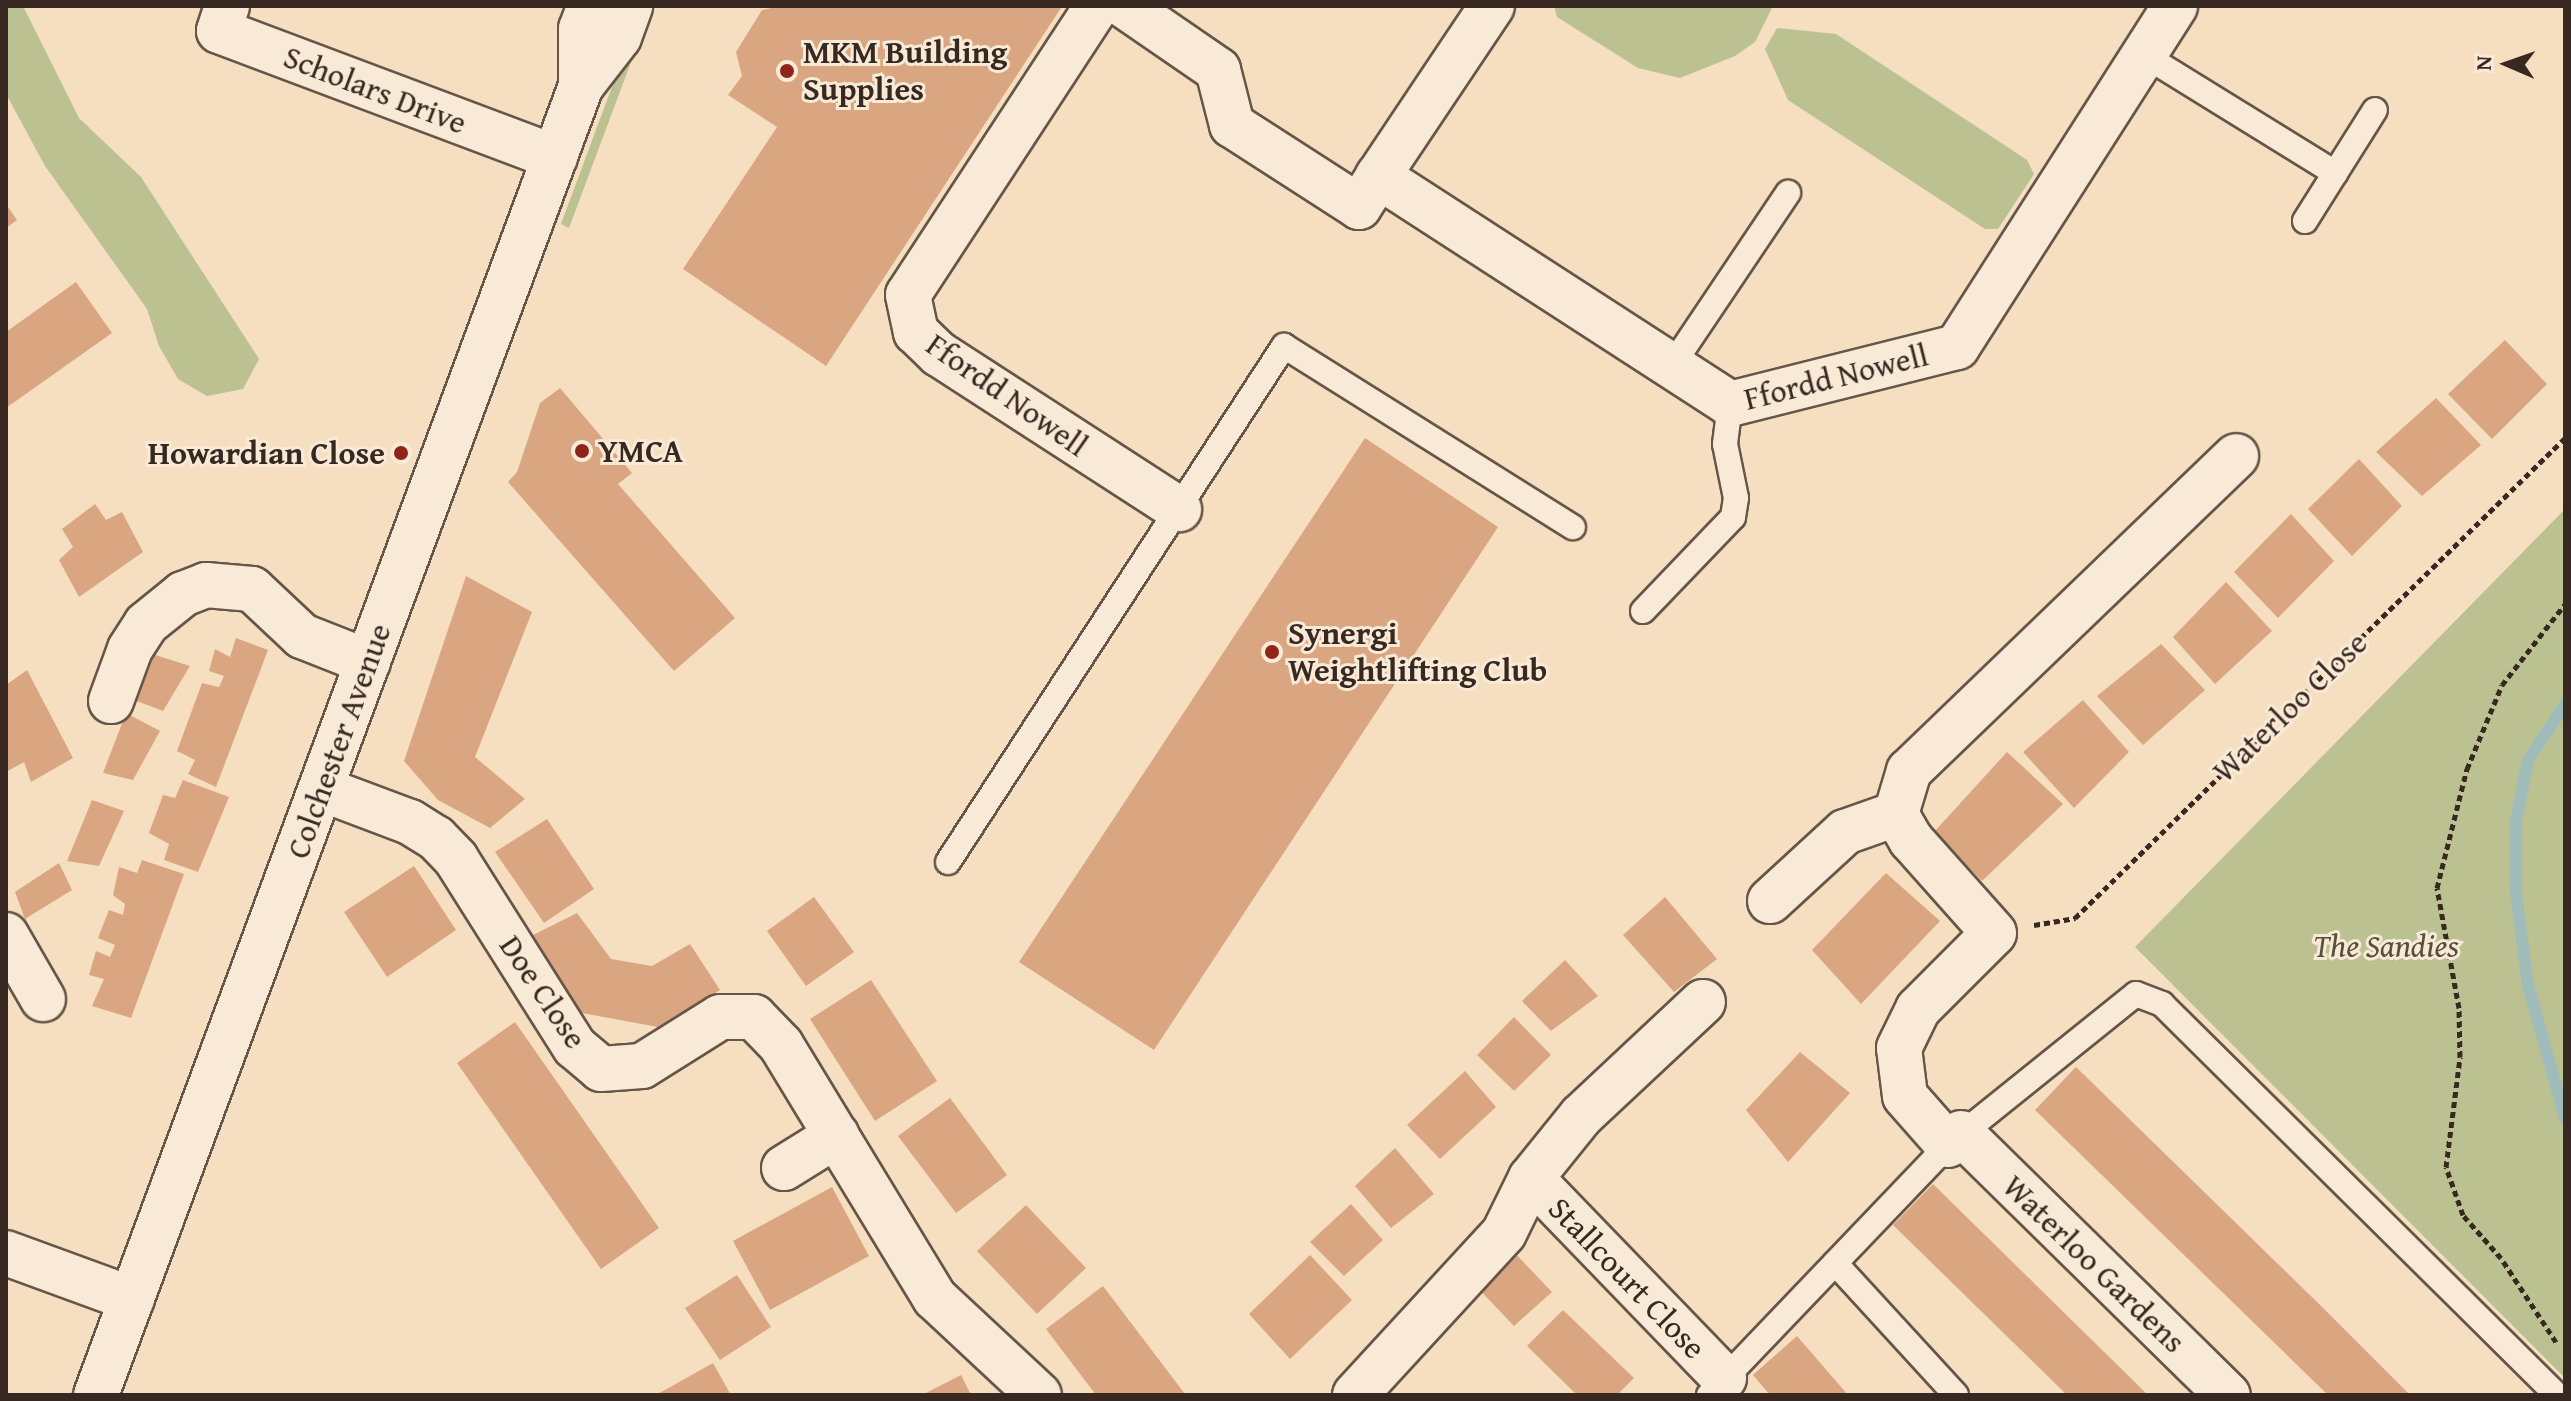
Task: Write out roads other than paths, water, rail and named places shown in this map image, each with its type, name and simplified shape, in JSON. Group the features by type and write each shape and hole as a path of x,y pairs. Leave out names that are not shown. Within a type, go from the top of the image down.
{"street":[{"name":"Scholars Drive","path":"227,6 219,31 555,157"},
{"name":"Colchester Avenue","path":"581,86 581,29 590,6"},
{"name":"Colchester Avenue","path":"96,1395 581,86 619,37 630,6"},
{"name":"Ffordd Nowell","path":"1097,6 908,295 916,332 939,354 1179,509"},
{"path":"1125,6 1218,70 1232,125 1359,207 1492,6"},
{"name":"Ffordd Nowell","path":"1378,176 1730,404 1957,347 2175,6"},
{"path":"1954,1139 1905,1096 1899,1048 1918,1009 1994,933 1911,840 1896,814 1909,771 2236,456"},
{"path":"111,701 130,649 146,624 183,594 206,585 252,589 302,636 368,662"},
{"name":"Doe Close","path":"322,789 410,822 436,838 456,859 575,1047 601,1069 642,1066 720,1017 754,1017 781,1045 935,1298 1039,1395"},
{"path":"1770,901 1845,832 1896,814"},
{"path":"6,935 43,999"},
{"name":"Stallcourt Close","path":"1355,1395 1504,1233 1531,1178 1581,1116 1703,1002"},
{"path":"784,1168 837,1135"},
{"name":"Waterloo Gardens","path":"1954,1139 2228,1395"},
{"name":"Stallcourt Close","path":"1531,1178 1716,1387"},
{"path":"6,1253 132,1299"}],"lane":[{"path":"2144,55 2335,173"},
{"path":"2305,221 2375,110"},
{"path":"1671,367 1788,193"},
{"path":"948,862 1284,346 1573,527"},
{"path":"1643,611 1733,517 1736,498 1725,444 1730,404"},
{"path":"1716,1387 1954,1139 2136,994 2162,1004 2557,1395"},
{"path":"1835,1263 1956,1395"}],"waterway":[{"path":"2565,704 2528,760 2516,822 2516,895 2528,985 2565,1118"}],"place":[{"name":"MKM Building Supplies","path":"787,71"},
{"name":"YMCA","path":"582,451"},
{"name":"Howardian Close","path":"401,453"},
{"name":"Synergi Weightlifting Club","path":"1272,652"}],"park label":[{"name":"The Sandies","path":"2386,946"}]}
